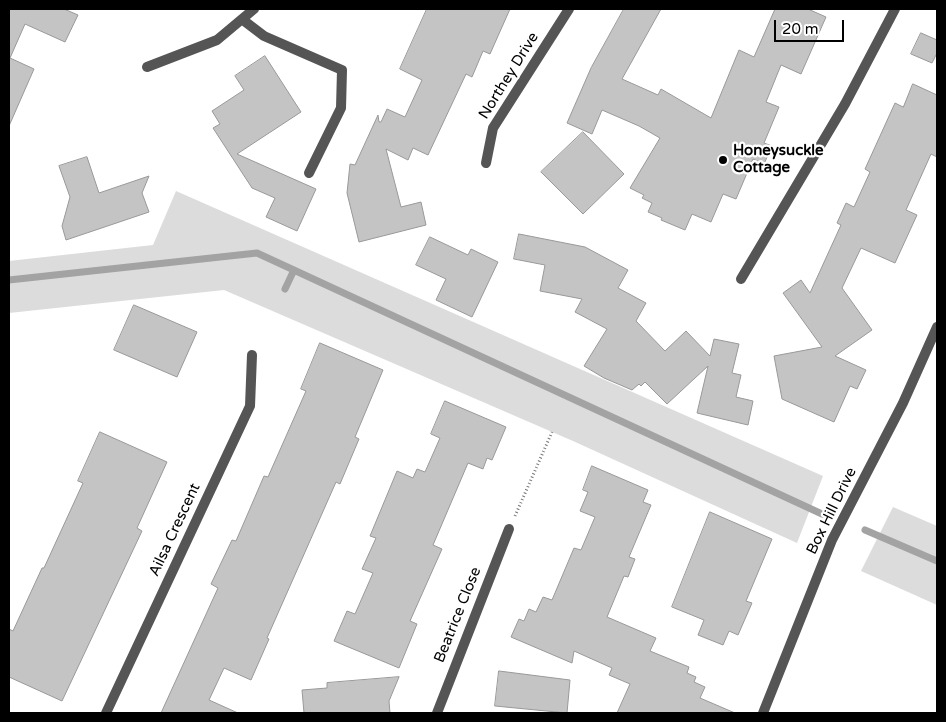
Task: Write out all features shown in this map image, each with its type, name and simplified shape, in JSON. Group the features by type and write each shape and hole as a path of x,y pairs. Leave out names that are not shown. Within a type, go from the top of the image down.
{"street":[{"path":"147,67 217,40 254,9"},
{"name":"Northey Drive","path":"486,163 493,128 569,9"},
{"path":"741,278 846,104 895,9"},
{"path":"243,20 264,36 342,70 341,108 310,173"},
{"name":"Box Hill Drive","path":"763,713 832,540 903,403 937,327"},
{"name":"Ailsa Crescent","path":"106,713 250,406 252,355"},
{"name":"Beatrice Close","path":"437,713 509,529"}],"path":[{"path":"520,504 552,432"}],"shaded area":[{"path":"176,191 823,476 797,543 573,441 224,290 9,313 9,261 153,245"},
{"path":"893,507 937,526 937,605 861,571"}],"building":[{"path":"9,9 64,9 78,15 65,42 25,24 10,58 34,69 9,126"},
{"path":"427,9 510,9 490,54 483,51 472,77 466,74 428,155 413,148 408,160 386,149 401,207 421,202 426,225 359,242 347,193 350,164 355,165 378,115 379,122 381,122 387,109 405,117 422,80 400,69"},
{"path":"624,9 661,9 622,79 658,95 661,89 711,118 739,50 754,57 775,9 808,9 826,17 801,74 781,65 766,102 779,107 764,143 772,146 764,164 753,159 736,199 723,194 711,222 692,214 685,230 661,220 662,218 648,212 652,203 642,198 644,195 630,188 660,138 639,126 602,110 592,134 567,123 591,68"},
{"path":"921,33 937,40 937,53 932,63 911,54"},
{"path":"265,56 301,112 237,154 316,189 297,231 266,217 275,198 252,188 213,128 220,124 212,111 244,90 235,76"},
{"path":"913,84 937,95 937,157 931,154 906,210 917,215 895,263 861,248 842,288 872,330 835,356 866,370 857,389 850,386 834,422 782,399 774,356 822,347 783,293 801,280 810,293 841,225 837,223 846,203 854,207 870,172 865,169 895,103 903,107"},
{"path":"583,132 624,174 583,214 541,172"},
{"path":"87,157 99,193 149,176 142,193 149,212 66,240 62,226 70,197 59,166"},
{"path":"519,234 585,247 628,270 618,288 646,303 636,321 665,351 686,331 710,356 714,339 739,344 732,373 741,375 736,397 753,401 748,425 697,413 708,366 667,404 645,382 632,390 604,378 584,366 607,329 575,312 582,299 540,291 545,265 514,259"},
{"path":"430,237 468,255 471,249 498,262 472,317 436,300 446,279 416,265"},
{"path":"134,305 197,332 177,377 114,350"},
{"path":"320,343 383,370 355,437 359,439 340,484 336,482 267,638 269,639 251,680 224,668 209,700 238,713 161,713 218,588 211,584 232,540 236,541 264,476 268,477 306,391 301,389"},
{"path":"445,401 506,427 492,460 487,458 483,469 468,463 433,545 442,549 410,621 417,624 399,668 334,641 347,611 355,614 373,573 362,569 376,538 370,536 397,471 413,478 417,469 425,472 440,438 431,434"},
{"path":"100,432 167,462 137,528 142,531 62,701 9,677 9,629 13,631 42,568 44,568 83,483 78,481"},
{"path":"592,466 648,490 643,502 651,505 629,557 635,559 628,577 624,576 607,617 656,638 650,651 689,667 687,673 696,677 694,682 705,687 700,698 735,713 617,713 630,684 609,675 612,668 574,651 572,663 511,637 519,619 524,621 529,609 536,612 543,597 552,600 574,548 581,550 595,517 580,511 588,492 583,490"},
{"path":"710,512 772,539 746,601 752,603 738,635 729,631 723,645 698,635 704,620 672,607"},
{"path":"499,671 570,680 567,713 495,706"},
{"path":"399,677 389,701 390,713 304,713 302,690 327,688 327,683"}],"waterway":[{"path":"9,280 257,253 822,514"},
{"path":"285,289 294,270"},
{"path":"865,530 937,561"}],"place":[{"name":"Honeysuckle Cottage","path":"723,160"}]}
